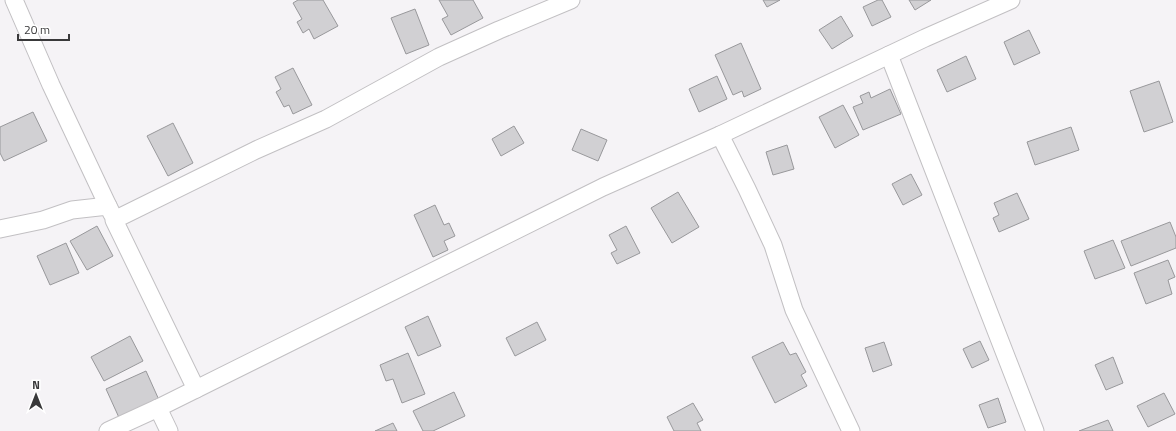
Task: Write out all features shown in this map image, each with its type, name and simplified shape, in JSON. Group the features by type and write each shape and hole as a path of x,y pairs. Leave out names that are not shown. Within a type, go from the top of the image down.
{"street":[{"path":"14,0 111,213 196,389"},
{"path":"0,229 43,220 72,210 111,213 326,119 439,57 537,6 571,0"},
{"path":"108,431 158,408 603,187 720,135 925,38 1011,0"},
{"path":"889,55 1035,431"},
{"path":"720,135 773,245 794,310 852,431"},
{"path":"158,408 169,431"}],"building":[{"path":"298,0 323,0 338,26 314,39 309,29 303,33 297,22 302,19 293,3"},
{"path":"439,0 473,0 483,18 451,35 442,19 448,16"},
{"path":"763,0 780,0 767,7"},
{"path":"878,0 882,0 891,17 872,26 863,7"},
{"path":"909,0 931,0 915,10"},
{"path":"415,9 429,45 406,54 391,18"},
{"path":"841,16 853,36 832,49 819,30"},
{"path":"1029,30 1040,53 1014,65 1004,42"},
{"path":"741,43 761,89 744,97 742,91 733,95 715,55"},
{"path":"966,56 976,79 947,92 937,70"},
{"path":"293,68 312,105 293,114 289,105 284,107 276,92 281,89 275,77"},
{"path":"717,76 727,99 699,112 689,89"},
{"path":"1159,81 1173,122 1144,132 1130,91"},
{"path":"890,89 901,114 863,130 853,107 863,103 860,96 869,92 871,98"},
{"path":"843,105 859,135 835,148 819,117"},
{"path":"33,112 47,141 4,161 0,153 0,127"},
{"path":"173,123 193,163 168,176 147,136"},
{"path":"514,126 524,143 501,156 492,139"},
{"path":"1071,127 1079,150 1035,165 1027,142"},
{"path":"581,129 607,140 598,161 572,150"},
{"path":"787,145 794,169 773,175 766,152"},
{"path":"911,174 922,195 903,205 892,184"},
{"path":"678,192 699,227 672,243 651,208"},
{"path":"1017,193 1029,219 999,232 993,218 999,215 994,203"},
{"path":"435,205 444,225 449,223 455,236 444,241 448,250 433,257 414,215"},
{"path":"1170,222 1176,237 1176,248 1131,266 1121,241"},
{"path":"97,226 113,256 87,270 70,241"},
{"path":"626,226 640,253 617,264 611,253 617,250 609,235"},
{"path":"1113,240 1125,268 1095,279 1084,251"},
{"path":"66,243 79,273 50,285 37,256"},
{"path":"1168,260 1175,277 1168,280 1172,294 1146,304 1134,273"},
{"path":"428,316 441,346 418,356 405,327"},
{"path":"537,322 546,340 515,356 506,338"},
{"path":"130,336 143,361 104,381 91,357"},
{"path":"980,341 989,360 972,368 963,349"},
{"path":"783,342 790,355 796,353 806,372 801,375 807,386 775,403 752,357"},
{"path":"884,342 892,365 873,372 865,348"},
{"path":"408,353 425,394 402,403 393,379 386,381 380,365"},
{"path":"1113,357 1123,383 1106,390 1095,365"},
{"path":"146,371 159,400 121,422 106,389"},
{"path":"454,392 465,416 433,431 423,431 413,411"},
{"path":"1164,393 1175,414 1148,427 1137,406"},
{"path":"998,398 1006,422 988,428 979,405"},
{"path":"693,403 703,420 697,423 701,431 674,431 667,417"},
{"path":"1108,420 1113,431 1079,431"},
{"path":"393,423 397,431 375,431"}]}
